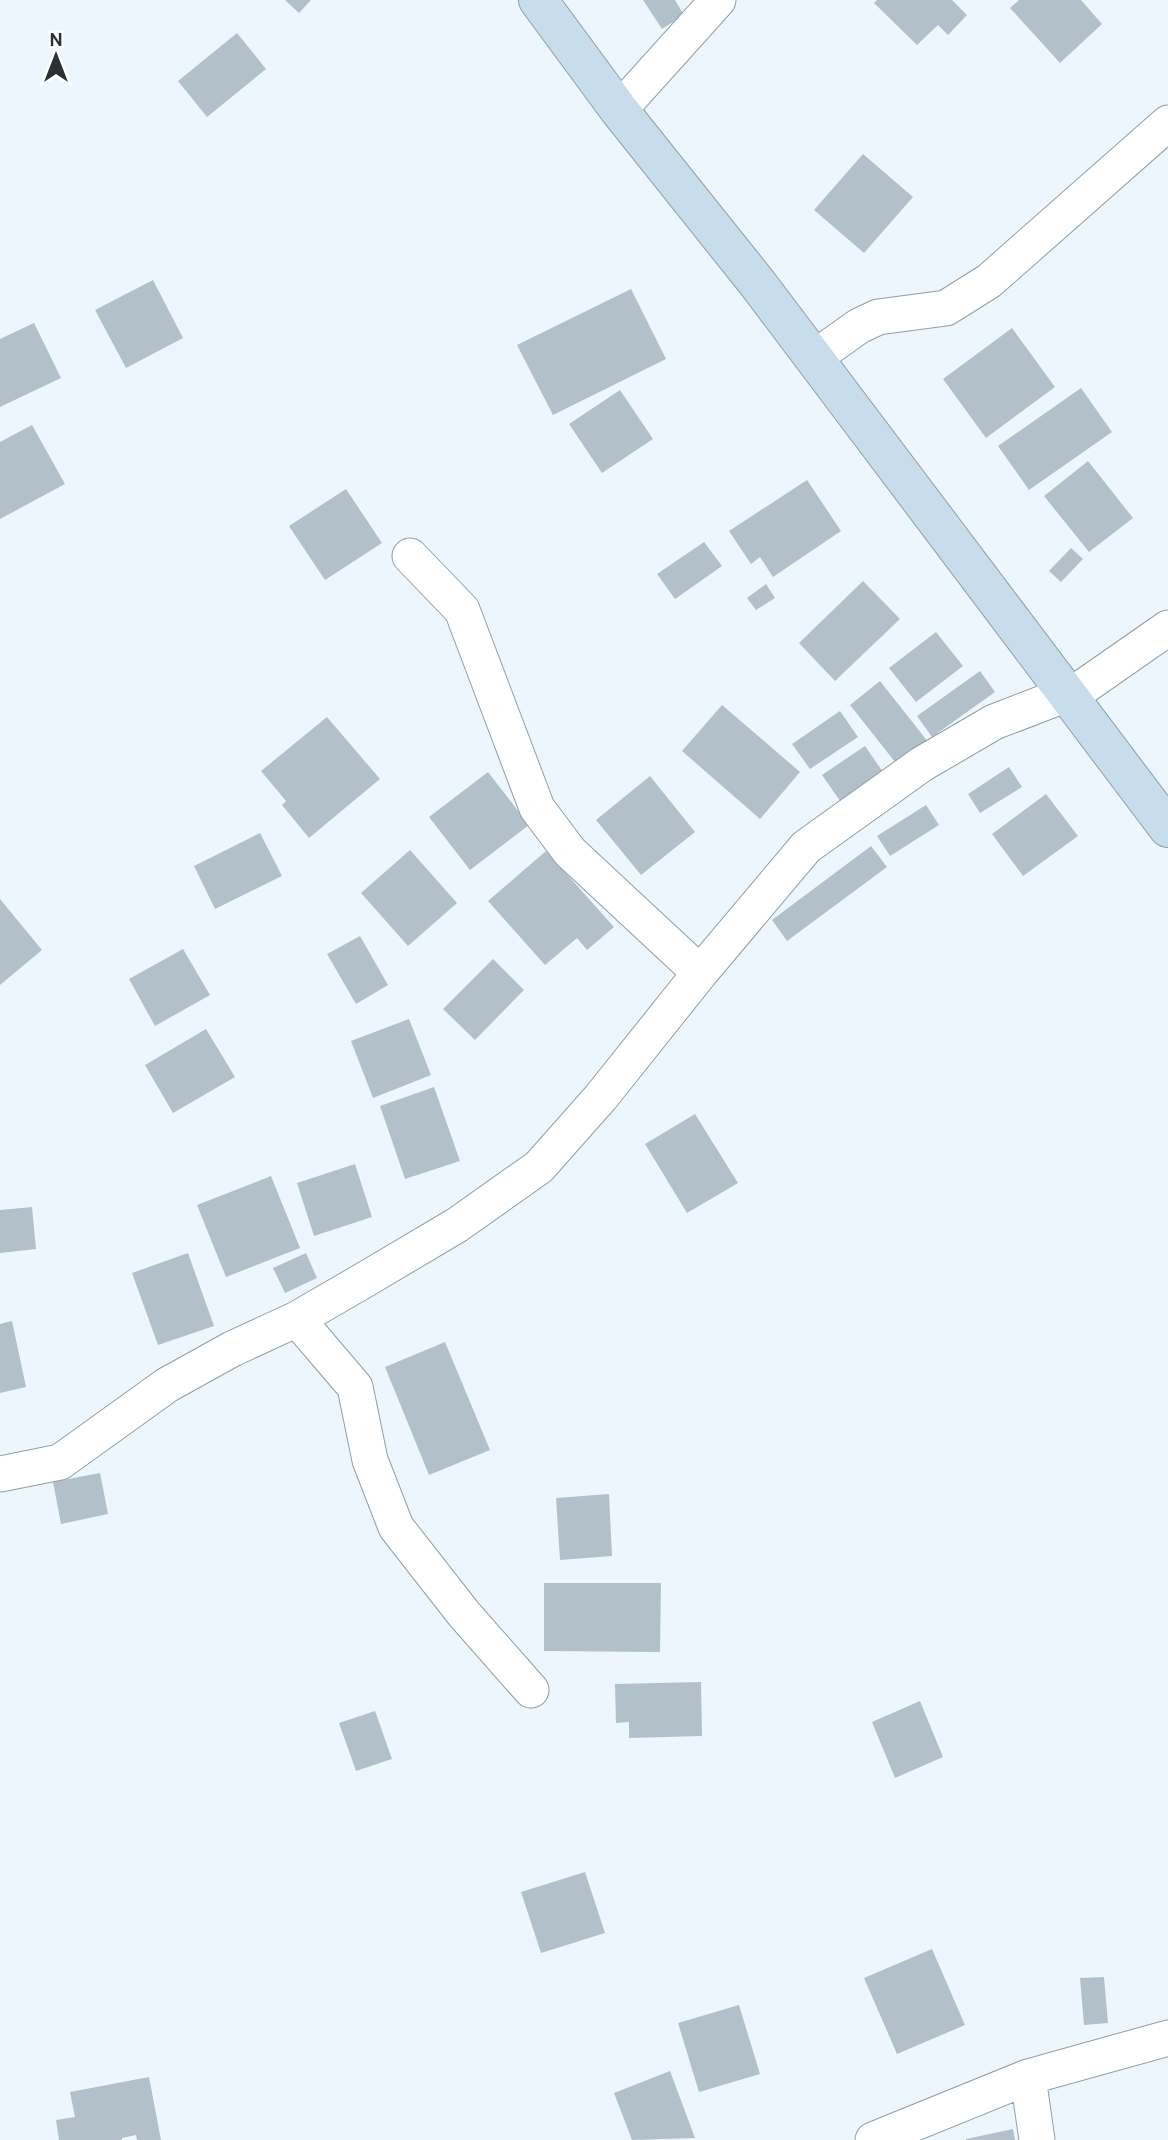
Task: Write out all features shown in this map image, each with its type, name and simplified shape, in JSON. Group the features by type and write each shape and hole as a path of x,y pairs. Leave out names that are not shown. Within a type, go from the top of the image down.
{"main road":[{"path":"538,0 619,110 814,358 1168,828"}],"street":[{"path":"619,110 718,0"},
{"path":"814,358 859,326 878,317 946,308 989,281 1168,122"},
{"path":"410,556 462,610 537,808 570,852 700,973"},
{"path":"0,1474 60,1462 167,1385 232,1349 297,1319 457,1225 540,1167 601,1097 806,847 922,764 993,722 1068,695 1168,628"},
{"path":"297,1319 355,1387 370,1460 396,1527 464,1614 531,1690"},
{"path":"873,2140 1028,2077 1168,2038"},
{"path":"1028,2077 1037,2140"}],"building":[{"path":"285,0 311,0 299,13"},
{"path":"643,0 675,0 684,15 662,29"},
{"path":"877,0 952,0 967,15 948,35 938,25 917,45 874,3"},
{"path":"1019,0 1081,0 1102,24 1060,63 1010,8"},
{"path":"237,33 266,69 207,117 178,81"},
{"path":"863,154 913,197 864,253 814,210"},
{"path":"153,280 183,338 126,368 95,310"},
{"path":"631,289 666,359 553,415 517,345"},
{"path":"34,323 61,378 0,407 0,339"},
{"path":"1012,328 1055,387 986,438 943,379"},
{"path":"1081,388 1112,432 1029,490 998,446"},
{"path":"620,390 653,439 602,473 569,424"},
{"path":"32,425 65,484 0,519 0,442"},
{"path":"1088,461 1133,518 1089,552 1044,496"},
{"path":"807,480 841,531 773,577 760,557 751,564 729,531"},
{"path":"346,489 382,543 325,580 289,526"},
{"path":"704,542 722,566 675,599 657,574"},
{"path":"1071,548 1083,559 1061,582 1049,571"},
{"path":"863,581 900,619 835,681 799,643"},
{"path":"766,584 775,598 756,610 747,598"},
{"path":"936,632 963,666 916,702 889,668"},
{"path":"980,671 995,692 932,737 917,716"},
{"path":"880,681 929,743 899,767 850,705"},
{"path":"722,705 800,772 760,819 682,751"},
{"path":"840,711 858,737 810,769 792,744"},
{"path":"327,717 380,779 309,838 282,805 286,801 261,771"},
{"path":"865,746 885,775 843,805 822,775"},
{"path":"1009,767 1022,787 980,813 968,794"},
{"path":"488,772 529,825 470,870 429,817"},
{"path":"650,776 695,832 641,875 596,820"},
{"path":"1046,794 1078,836 1023,876 992,834"},
{"path":"926,805 939,825 890,856 877,836"},
{"path":"260,833 282,876 215,909 194,866"},
{"path":"871,846 887,867 787,941 772,920"},
{"path":"410,850 457,903 408,946 361,893"},
{"path":"546,851 614,927 587,950 577,938 545,965 488,901"},
{"path":"0,899 42,950 0,985"},
{"path":"360,936 388,985 356,1004 327,954"},
{"path":"183,949 210,995 155,1026 129,979"},
{"path":"493,959 524,990 475,1040 443,1009"},
{"path":"409,1019 431,1075 373,1098 351,1041"},
{"path":"206,1029 235,1077 173,1113 145,1065"},
{"path":"434,1087 460,1161 405,1179 380,1106"},
{"path":"695,1114 738,1183 687,1213 645,1144"},
{"path":"355,1164 372,1217 314,1236 297,1183"},
{"path":"271,1176 300,1248 226,1277 197,1205"},
{"path":"32,1207 36,1249 0,1253 0,1210"},
{"path":"188,1253 214,1326 158,1345 132,1273"},
{"path":"306,1253 317,1278 285,1293 273,1268"},
{"path":"12,1321 26,1387 0,1393 0,1324"},
{"path":"445,1342 490,1450 429,1475 385,1367"},
{"path":"100,1473 108,1514 61,1524 53,1482"},
{"path":"609,1494 612,1556 560,1560 556,1498"},
{"path":"544,1583 661,1583 660,1652 544,1651"},
{"path":"701,1682 702,1736 629,1738 629,1722 616,1723 615,1684"},
{"path":"920,1701 943,1757 895,1778 872,1722"},
{"path":"375,1711 392,1759 356,1771 339,1723"},
{"path":"585,1872 605,1933 541,1953 521,1892"},
{"path":"932,1949 965,2025 897,2054 864,1978"},
{"path":"1104,1977 1108,2023 1084,2025 1080,1978"},
{"path":"739,2005 760,2074 699,2092 678,2023"},
{"path":"670,2071 695,2138 632,2140 614,2093"},
{"path":"149,2077 161,2140 137,2140 136,2135 122,2140 59,2140 56,2120 75,2117 70,2092"},
{"path":"1013,2129 1015,2140 966,2140 966,2139"}]}
